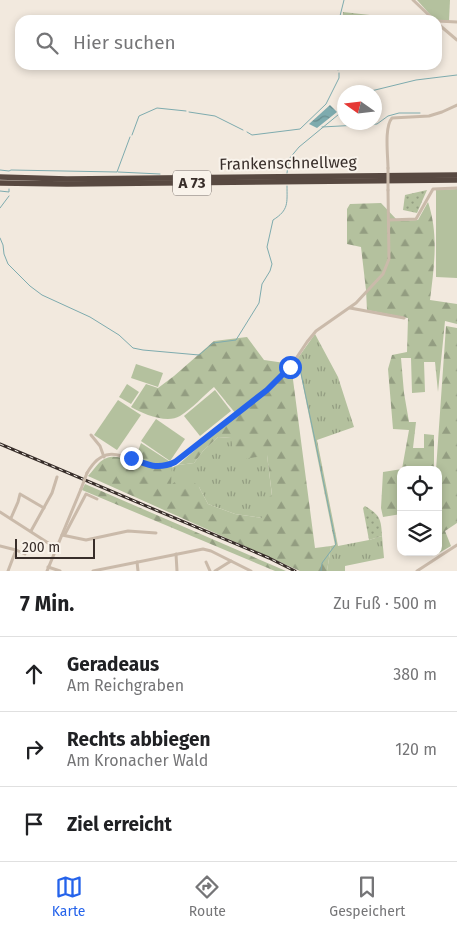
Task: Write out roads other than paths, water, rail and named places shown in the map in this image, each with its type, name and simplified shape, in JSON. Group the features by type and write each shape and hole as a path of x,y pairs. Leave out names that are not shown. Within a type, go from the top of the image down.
{"highway":[{"name":"Frankenschnellweg","path":"0,177 67,179 457,175"},
{"name":"Frankenschnellweg","path":"0,183 457,180"}],"street":[{"path":"413,0 429,15"},
{"path":"442,21 457,22"},
{"path":"442,27 457,40"},
{"path":"63,535 87,473 95,463 104,457 119,454 150,466 166,466 182,458 287,372 316,331 350,308 375,283 385,270 389,259 389,122 392,118 430,116 457,105"},
{"path":"389,220 416,219 431,190 435,188 457,188"},
{"path":"350,308 404,318"},
{"path":"91,435 100,446 104,457"},
{"path":"31,531 52,493 57,477"},
{"path":"16,491 44,508"},
{"path":"11,518 20,494"},
{"path":"60,571 47,569 56,548 86,494 96,499"},
{"path":"0,512 56,548"},
{"path":"63,535 86,540 128,531 156,533"},
{"path":"417,571 457,545"},
{"path":"0,546 25,554"},
{"path":"93,571 203,549 252,571"},
{"path":"8,571 16,550"},
{"path":"176,554 177,571"},
{"path":"215,571 231,561"},
{"path":"137,562 138,571"},
{"path":"206,562 210,571"}],"water":[{"path":"330,105 337,112 317,128 309,124"}],"waterway":[{"path":"340,15 344,0"},
{"path":"247,132 252,135 300,129 326,104 339,78 339,73"},
{"path":"382,88 416,80 457,75"},
{"path":"132,135 139,116 157,108 186,111"},
{"path":"189,112 215,116 243,130"},
{"path":"322,127 377,124 388,116 399,113 420,113"},
{"path":"287,173 289,159 299,147 337,116"},
{"path":"0,170 117,172 130,137"},
{"path":"118,172 160,174"},
{"path":"0,238 8,264 42,295 90,317 119,335 133,348 199,355 213,343 236,340 259,303 262,284 272,264 267,247 273,220 282,213 286,206 287,186"},
{"path":"0,191 9,192 9,189"},
{"path":"0,208 9,196"},
{"path":"296,362 299,364 315,440"},
{"path":"315,440 336,544 322,563 321,571"}],"railway":[{"path":"0,444 269,558 295,571"}]}
